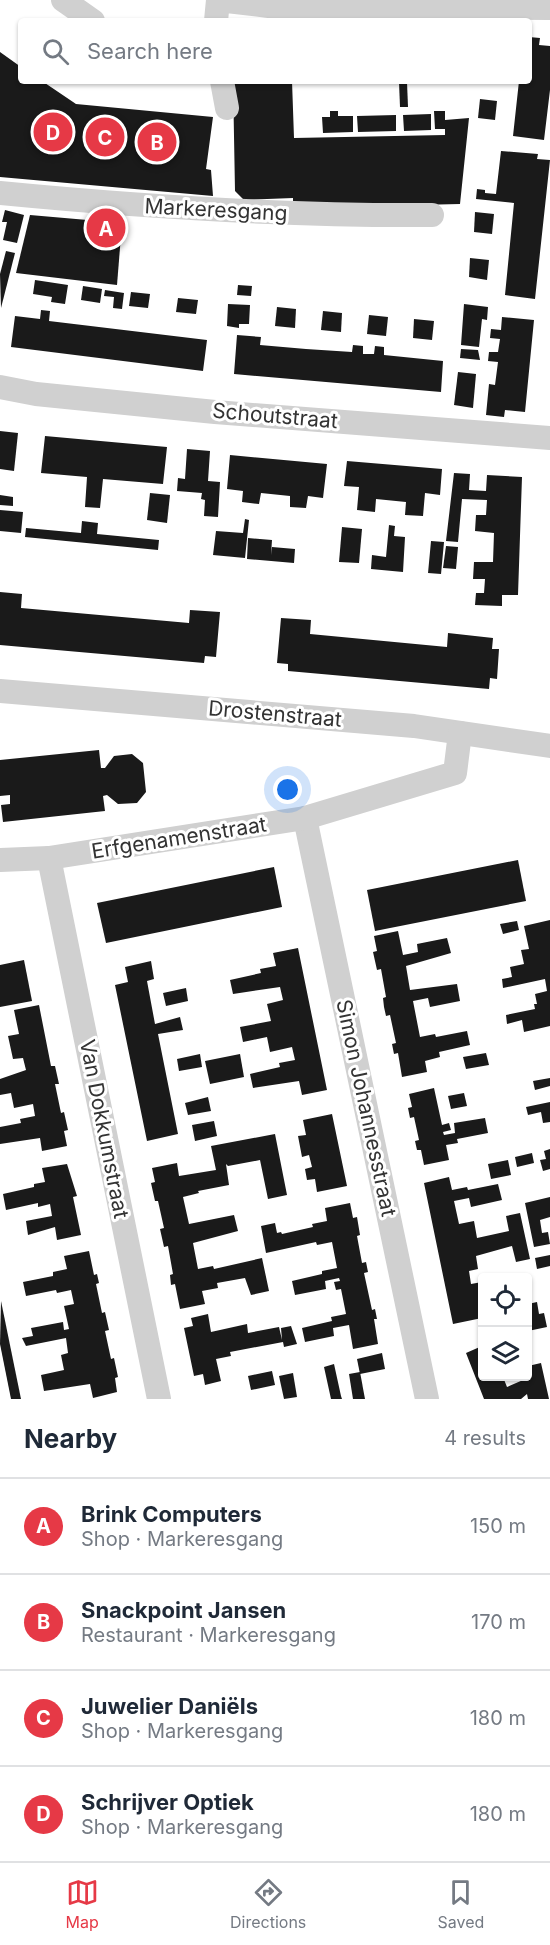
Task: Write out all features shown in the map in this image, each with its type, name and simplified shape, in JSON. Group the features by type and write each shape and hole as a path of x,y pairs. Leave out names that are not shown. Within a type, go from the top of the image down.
{"street":[{"path":"63,0 89,18"},
{"path":"216,18 218,0 269,6 550,8"},
{"path":"222,84 226,108"},
{"name":"Markeresgang","path":"0,193 132,206 330,216 432,215"},
{"name":"Schoutstraat","path":"0,387 36,394 215,412 550,438"},
{"name":"Drostenstraat","path":"0,691 414,726 550,746"},
{"name":"Erfgenamenstraat","path":"0,860 49,858 305,818 456,773 460,733"},
{"name":"Simon Johannesstraat","path":"305,818 427,1399"},
{"name":"Van Dokkumstraat","path":"49,858 159,1399"}],"building":[{"path":"532,37 540,38 539,45 550,46 550,90 544,140 513,136 519,84 532,84"},
{"path":"0,52 18,65 18,84 46,84 76,104 213,117 206,169 211,170 213,196 0,177"},
{"path":"233,84 292,84 294,138 445,135 445,129 435,129 434,111 445,111 445,120 469,118 460,204 331,207 293,203 293,198 244,200 235,191"},
{"path":"399,84 407,84 408,107 400,107"},
{"path":"480,99 497,101 495,120 478,118"},
{"path":"330,111 338,111 338,116 353,116 353,132 323,133 322,117 330,117"},
{"path":"431,114 431,130 404,131 403,115"},
{"path":"396,115 396,131 358,132 357,116"},
{"path":"501,151 538,154 537,159 550,160 535,299 505,295 514,203 476,199 477,189 485,190 485,193 496,194"},
{"path":"5,210 24,215 17,243 3,240 7,222 2,222"},
{"path":"475,212 494,214 492,234 474,232"},
{"path":"30,215 122,223 117,285 16,273"},
{"path":"6,251 15,253 1,308 0,274"},
{"path":"470,258 489,260 487,280 469,277"},
{"path":"35,280 68,285 65,304 51,302 52,297 33,294"},
{"path":"238,285 252,286 251,296 237,295"},
{"path":"83,286 102,289 100,303 81,300"},
{"path":"105,290 124,293 122,309 113,308 114,297 104,296"},
{"path":"131,292 150,294 148,308 129,306"},
{"path":"178,298 198,300 196,314 176,312"},
{"path":"228,304 250,305 249,324 239,324 239,328 227,326"},
{"path":"464,304 488,307 487,320 482,319 479,347 461,345"},
{"path":"277,307 296,309 295,328 275,326"},
{"path":"41,310 50,311 49,321 207,340 203,371 11,347 15,316 40,319"},
{"path":"323,311 342,313 341,332 321,330"},
{"path":"369,315 388,317 386,336 367,334"},
{"path":"502,317 534,320 525,412 505,410 504,417 486,415 489,384 495,385 498,362 488,361 489,352 498,352 500,339 490,338 491,329 501,330"},
{"path":"414,319 434,321 432,340 413,338"},
{"path":"237,335 261,337 260,345 352,352 353,345 363,346 363,354 374,354 375,346 384,347 384,355 443,361 441,392 234,374"},
{"path":"461,349 478,350 480,360 460,358"},
{"path":"458,372 476,374 473,408 454,405"},
{"path":"0,431 18,433 14,471 0,469"},
{"path":"45,436 167,447 163,484 103,479 100,508 85,507 87,477 41,473"},
{"path":"187,449 210,451 208,481 220,482 218,517 204,516 205,500 201,499 202,493 177,491 178,478 185,479"},
{"path":"230,455 327,464 323,498 308,496 306,508 290,507 290,496 261,493 259,504 242,502 243,491 227,489"},
{"path":"347,461 442,469 440,495 425,493 423,516 405,515 406,502 376,499 375,512 357,510 359,487 344,486"},
{"path":"454,473 470,474 469,490 486,491 487,475 522,477 518,595 502,595 502,606 475,605 476,593 484,593 485,579 473,579 474,562 493,562 494,533 475,531 476,515 486,515 487,500 462,499 458,542 446,541"},
{"path":"150,493 170,495 167,523 147,520"},
{"path":"0,495 13,497 13,506 0,505"},
{"path":"0,510 23,512 21,533 0,531"},
{"path":"245,519 249,520 245,558 213,555 216,531 243,533"},
{"path":"82,521 98,523 97,534 159,540 158,550 25,537 26,528 81,533"},
{"path":"389,525 395,526 394,536 405,537 403,572 371,569 372,555 386,557"},
{"path":"342,527 362,529 359,563 339,562"},
{"path":"248,538 272,540 271,555 272,547 295,549 294,563 247,559"},
{"path":"431,541 444,542 441,574 428,573"},
{"path":"446,546 458,547 456,569 443,568"},
{"path":"0,592 22,594 21,608 189,623 190,610 220,612 216,657 205,656 204,663 0,645"},
{"path":"281,618 311,620 310,634 447,647 448,633 493,638 492,649 499,649 497,679 490,678 489,689 288,671 288,664 277,663"},
{"path":"99,750 101,768 105,768 114,756 132,754 143,763 146,792 137,803 118,804 107,795 103,796 105,811 3,822 1,805 10,804 10,795 0,796 0,760"},
{"path":"518,860 526,901 375,931 367,890"},
{"path":"274,867 282,907 106,943 97,903"},
{"path":"550,920 550,1026 524,1032 522,1020 507,1024 506,1015 535,1009 534,1004 537,1004 535,994 547,991 545,979 503,988 502,979 512,977 510,967 524,964 521,950 529,949 524,926"},
{"path":"517,921 519,930 503,934 500,924"},
{"path":"398,931 403,955 418,952 417,944 447,938 451,953 406,966 410,990 457,984 460,1001 430,1007 428,998 413,1001 420,1037 435,1034 436,1037 467,1031 470,1045 439,1052 440,1057 425,1061 427,1072 402,1077 398,1053 394,1054 392,1044 396,1043 390,1015 386,1016 384,1007 383,998 386,997 381,969 377,970 373,952 377,951 374,936"},
{"path":"298,948 327,1090 302,1095 299,1081 253,1088 250,1074 280,1067 279,1063 295,1060 292,1047 270,1052 267,1037 243,1042 240,1027 271,1021 267,1004 283,1000 280,987 233,994 230,980 261,973 260,969 276,966 273,953"},
{"path":"24,960 32,1001 0,1007 0,965"},
{"path":"151,961 154,979 147,981 155,1024 180,1017 183,1030 158,1034 178,1134 147,1141 115,985 128,982 125,967"},
{"path":"186,988 188,1001 166,1006 163,993"},
{"path":"39,1005 51,1066 55,1066 59,1084 55,1084 61,1113 64,1112 68,1130 64,1131 67,1146 42,1151 40,1138 0,1144 0,1127 21,1123 20,1119 35,1116 33,1104 14,1108 11,1093 0,1095 0,1079 26,1070 23,1058 13,1059 8,1036 19,1034 14,1010"},
{"path":"486,1053 489,1065 466,1069 463,1057"},
{"path":"200,1054 202,1067 179,1071 177,1059"},
{"path":"240,1054 244,1077 210,1084 205,1061"},
{"path":"550,1078 550,1086 535,1090 533,1081"},
{"path":"434,1088 442,1125 449,1123 451,1130 443,1132 444,1135 455,1133 454,1123 485,1118 488,1133 457,1139 458,1143 446,1145 449,1160 424,1165 421,1150 417,1150 415,1141 419,1140 414,1117 410,1118 408,1108 412,1107 409,1094"},
{"path":"464,1093 467,1106 451,1109 448,1096"},
{"path":"208,1097 211,1111 188,1115 185,1103"},
{"path":"550,1102 550,1122 543,1123 541,1112 528,1115 526,1107"},
{"path":"332,1114 347,1186 317,1192 315,1179 307,1180 305,1169 312,1167 309,1155 302,1157 298,1136 306,1135 303,1120"},
{"path":"214,1121 217,1136 195,1141 192,1125"},
{"path":"275,1134 287,1195 268,1199 260,1160 228,1166 226,1164 229,1185 198,1191 199,1193 183,1197 189,1224 234,1215 238,1231 193,1243 198,1269 213,1266 214,1269 262,1258 269,1291 251,1295 245,1278 217,1283 218,1288 202,1291 205,1304 180,1309 175,1284 171,1285 170,1275 173,1274 168,1246 164,1247 160,1229 164,1228 151,1183 155,1182 152,1168 177,1163 179,1176 216,1170 211,1146"},
{"path":"550,1149 550,1169 543,1171 540,1160 546,1159 544,1151"},
{"path":"532,1153 534,1163 517,1167 515,1157"},
{"path":"508,1160 511,1175 491,1179 488,1164"},
{"path":"67,1164 77,1196 73,1197 81,1235 57,1240 55,1227 28,1235 26,1221 52,1216 50,1204 38,1207 38,1203 6,1210 3,1194 45,1182 42,1168"},
{"path":"449,1177 452,1190 467,1187 468,1190 498,1184 502,1200 471,1207 469,1198 454,1201 459,1224 474,1221 477,1238 509,1231 506,1216 520,1213 530,1259 516,1262 512,1246 476,1256 478,1269 469,1271 471,1284 478,1283 478,1319 453,1324 424,1183"},
{"path":"550,1197 550,1217 540,1220 542,1233 548,1232 550,1244 534,1247 525,1203"},
{"path":"350,1203 353,1218 357,1217 360,1235 357,1236 362,1263 366,1262 368,1272 364,1273 372,1310 375,1309 377,1319 374,1319 378,1344 353,1349 349,1325 333,1328 334,1336 305,1342 302,1328 332,1321 331,1317 346,1314 341,1289 336,1290 334,1282 340,1281 339,1278 325,1281 326,1289 295,1295 292,1281 337,1268 332,1242 317,1245 316,1242 266,1253 261,1226 275,1223 277,1233 282,1234 313,1227 312,1224 327,1221 325,1208"},
{"path":"89,1251 94,1275 97,1274 99,1283 96,1284 102,1313 105,1312 109,1330 105,1331 111,1359 114,1358 118,1377 115,1378 117,1392 93,1398 90,1384 44,1391 41,1375 64,1370 61,1355 68,1353 66,1338 26,1346 22,1338 33,1336 31,1328 63,1322 64,1330 69,1329 64,1306 74,1304 71,1290 57,1293 56,1290 26,1296 23,1282 53,1276 53,1272 67,1269 64,1256"},
{"path":"550,1255 550,1266 537,1269 535,1258"},
{"path":"1,1301 21,1399 11,1399 0,1344"},
{"path":"537,1302 539,1314 544,1313 547,1327 532,1330 532,1303"},
{"path":"208,1314 211,1332 247,1324 248,1333 279,1327 282,1340 281,1328 291,1326 297,1344 284,1347 283,1342 230,1352 231,1356 216,1359 221,1381 205,1385 203,1374 194,1376 184,1328 193,1326 191,1318"},
{"path":"478,1348 478,1381 505,1381 507,1387 521,1381 532,1381 532,1365 541,1363 549,1399 528,1399 527,1394 521,1399 484,1399 466,1353"},
{"path":"382,1353 385,1369 360,1374 357,1359"},
{"path":"334,1364 342,1399 331,1399 324,1367"},
{"path":"272,1371 275,1385 251,1390 248,1376"},
{"path":"360,1372 365,1399 353,1399 349,1374"},
{"path":"293,1373 297,1397 284,1399 279,1376"}],"place":[{"name":"Schrijver Optiek","path":"53,132"},
{"name":"Juwelier Daniëls","path":"105,137"},
{"name":"Snackpoint Jansen","path":"157,142"},
{"name":"Brink Computers","path":"106,228"}]}
